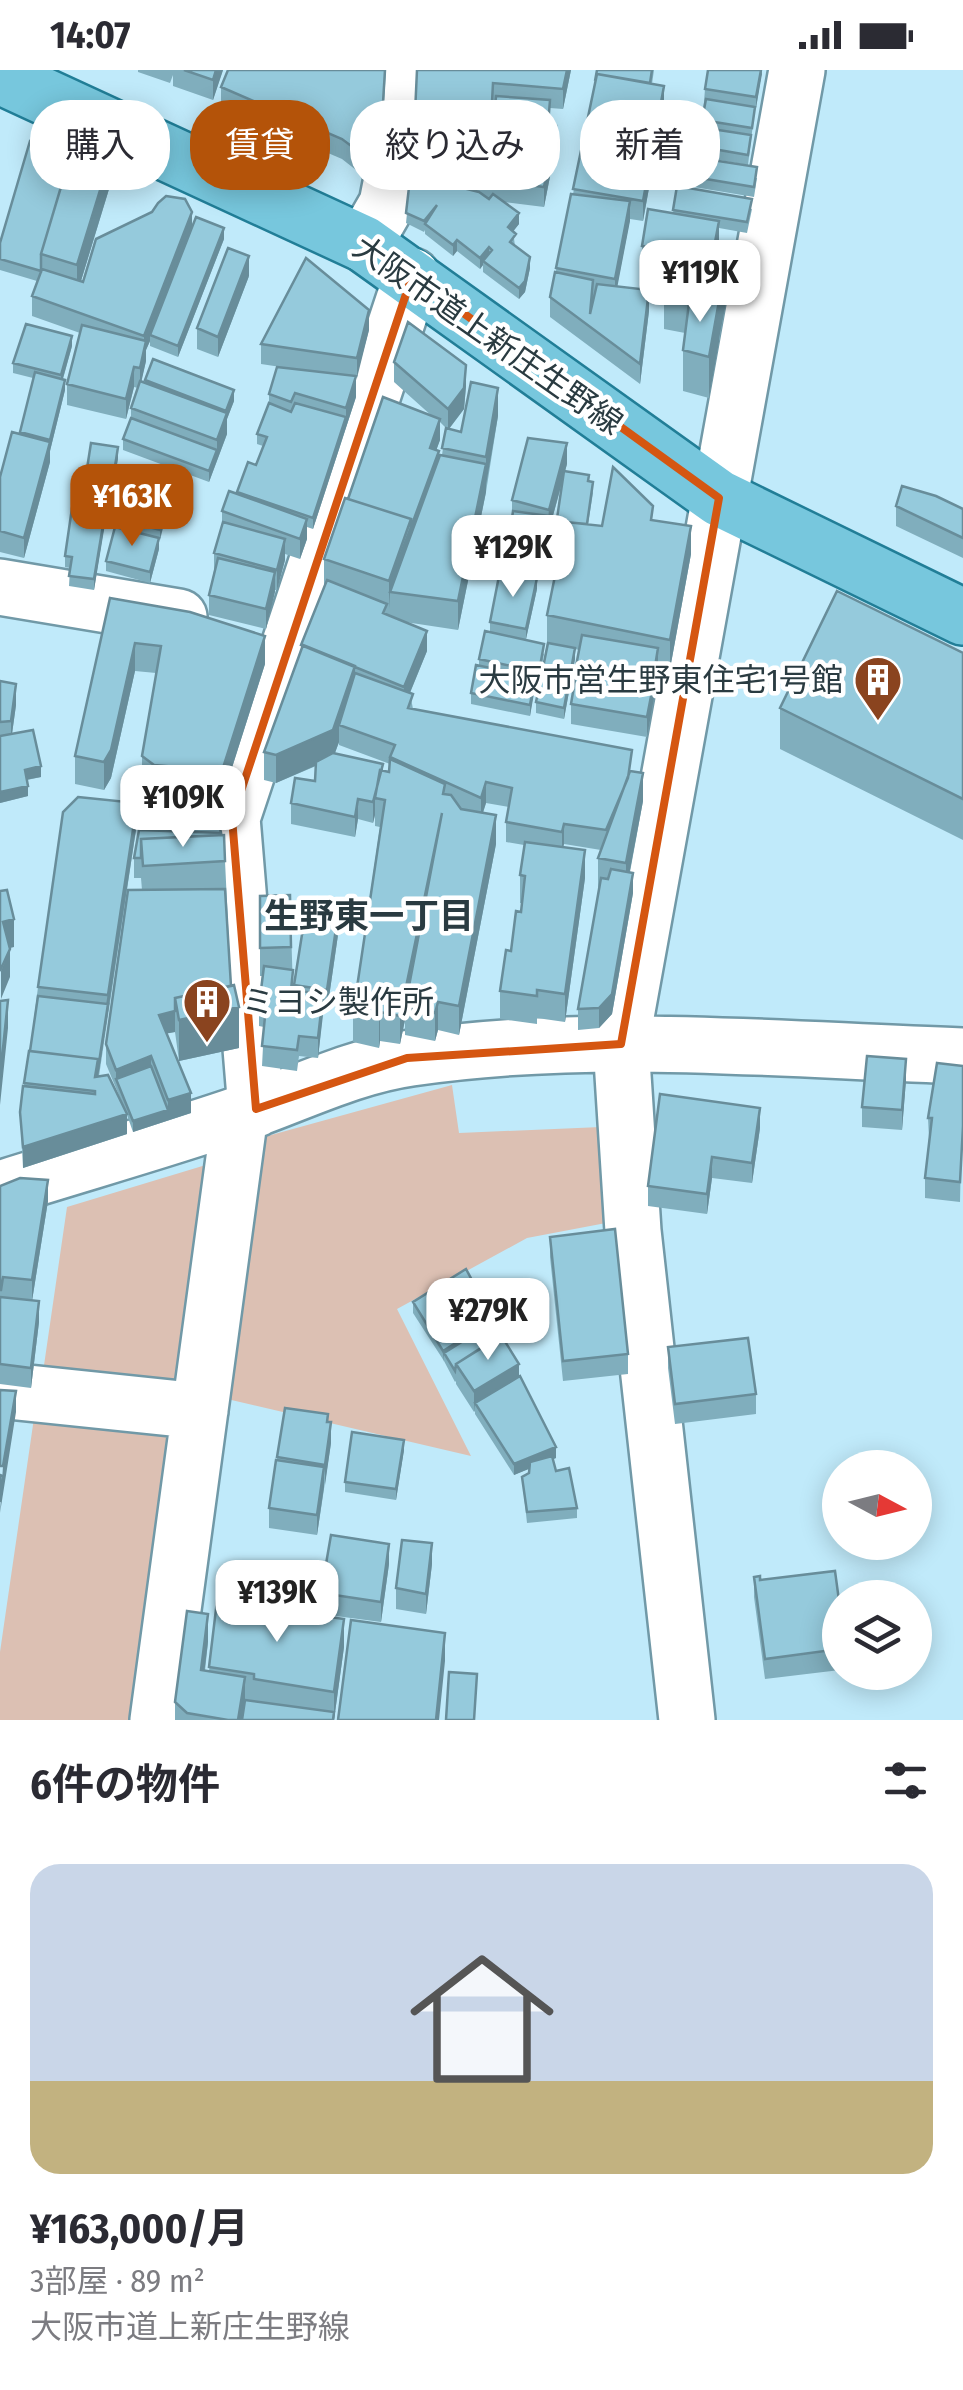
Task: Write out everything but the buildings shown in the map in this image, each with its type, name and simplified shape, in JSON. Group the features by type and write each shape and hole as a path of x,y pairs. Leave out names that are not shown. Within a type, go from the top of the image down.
{"main road":[{"name":"大阪市道上新庄生野線","path":"0,76 364,244 719,498 963,616"}],"street":[{"path":"364,244 387,204 396,158 402,70"},
{"path":"687,1720 633,1232 621,1044 797,70"},
{"path":"158,1720 200,1411 248,1111 232,818 412,276"},
{"path":"0,587 165,612 286,652"},
{"path":"0,1189 248,1111 342,1076 408,1058 621,1044 963,1056"},
{"path":"0,1390 200,1411"}],"highlighted area":[{"path":"412,276 719,498 621,1044 407,1058 256,1109 232,818"}],"shaded area":[{"path":"452,1085 459,1133 601,1127 606,1223 527,1238 397,1309 471,1456 210,1395 253,1140"},
{"path":"219,1161 183,1397 41,1386 67,1207"},
{"path":"34,1418 179,1438 138,1720 0,1720 0,1652"}],"place":[{"name":"大阪市営生野東住宅1号館","path":"878,722"},
{"name":"ミヨシ製作所","path":"207,1044"}],"district":[{"name":"生野東一丁目","path":"369,916"}]}
